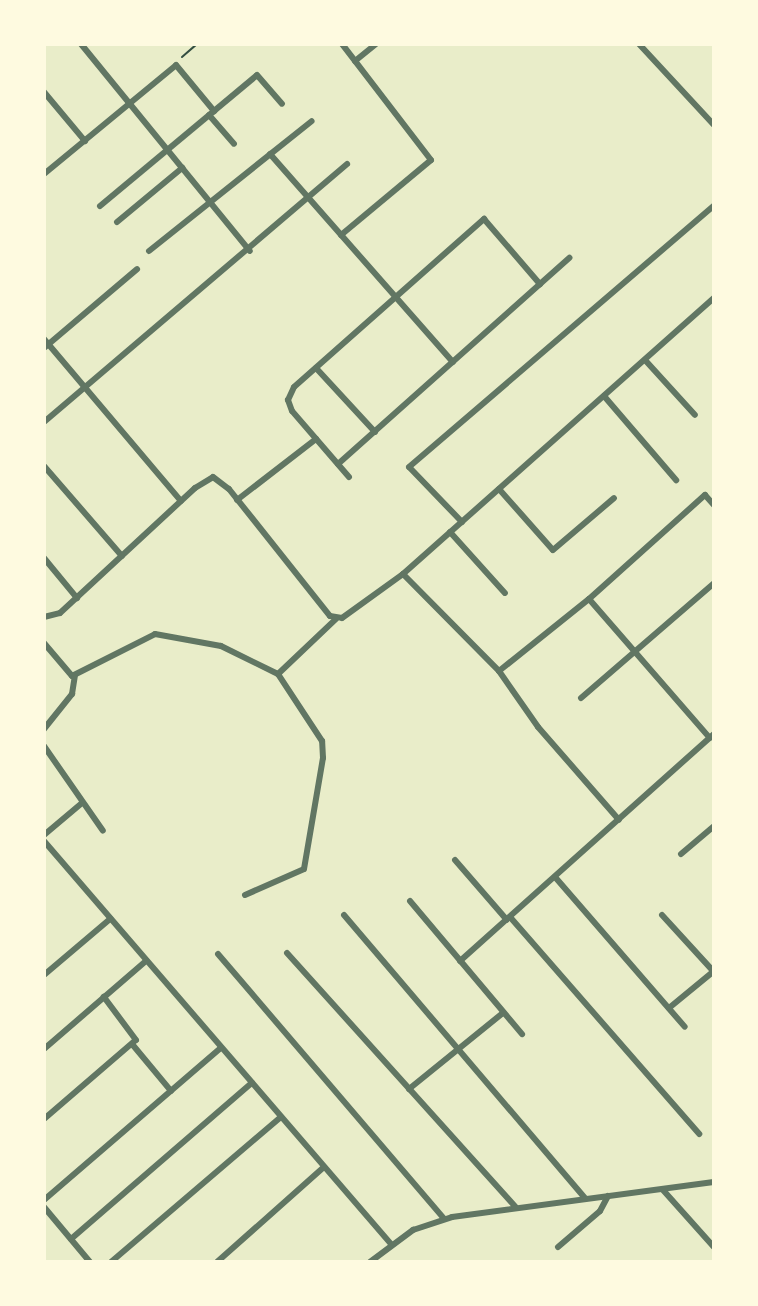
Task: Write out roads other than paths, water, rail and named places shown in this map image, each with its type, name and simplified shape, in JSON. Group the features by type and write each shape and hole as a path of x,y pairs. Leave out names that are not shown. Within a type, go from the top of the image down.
{"street":[{"path":"81,44 250,251"},
{"path":"341,235 431,160 342,44"},
{"path":"355,61 376,44"},
{"path":"639,44 714,125"},
{"path":"44,174 131,105 176,65 234,144"},
{"path":"100,206 257,75 282,104"},
{"path":"44,93 85,141"},
{"path":"149,251 312,121"},
{"path":"270,153 453,362"},
{"path":"44,422 164,316 191,300 250,251 347,164"},
{"path":"117,222 182,168"},
{"path":"462,522 409,467 714,206"},
{"path":"349,477 316,439 288,400 294,387 484,219 540,284"},
{"path":"338,464 569,258"},
{"path":"137,269 45,344 181,501"},
{"path":"278,674 336,619 403,574 714,298"},
{"path":"645,360 695,415"},
{"path":"316,368 375,432"},
{"path":"604,396 676,480"},
{"path":"237,500 316,439"},
{"path":"44,466 122,556"},
{"path":"44,617 60,613 181,501 213,477 237,500 336,619"},
{"path":"499,489 553,550 614,498"},
{"path":"499,671 589,599 705,495 714,505"},
{"path":"450,532 505,593"},
{"path":"44,558 77,598"},
{"path":"403,574 499,671 538,727 619,820"},
{"path":"581,698 714,583"},
{"path":"460,961 712,736 633,654 589,599"},
{"path":"75,676 155,634 221,646 278,674 322,741 323,758 304,869 245,895"},
{"path":"44,643 75,676"},
{"path":"44,729 72,694 75,676"},
{"path":"44,746 103,831"},
{"path":"44,835 82,803"},
{"path":"681,854 714,826"},
{"path":"44,841 391,1244"},
{"path":"455,860 699,1134"},
{"path":"555,877 685,1027"},
{"path":"410,901 522,1034"},
{"path":"344,915 585,1198"},
{"path":"662,915 714,971 669,1008"},
{"path":"44,975 110,919"},
{"path":"287,953 515,1206"},
{"path":"218,954 444,1219"},
{"path":"44,1049 146,961"},
{"path":"44,1119 136,1040 104,997"},
{"path":"409,1089 503,1013"},
{"path":"132,1044 171,1091"},
{"path":"44,1200 221,1048"},
{"path":"71,1239 252,1083"},
{"path":"111,1262 281,1117"},
{"path":"217,1262 324,1167"},
{"path":"370,1262 391,1244 444,1219 515,1206 714,1182"},
{"path":"663,1189 714,1247"},
{"path":"558,1247 600,1211 608,1196"},
{"path":"44,1207 90,1262"}]}
